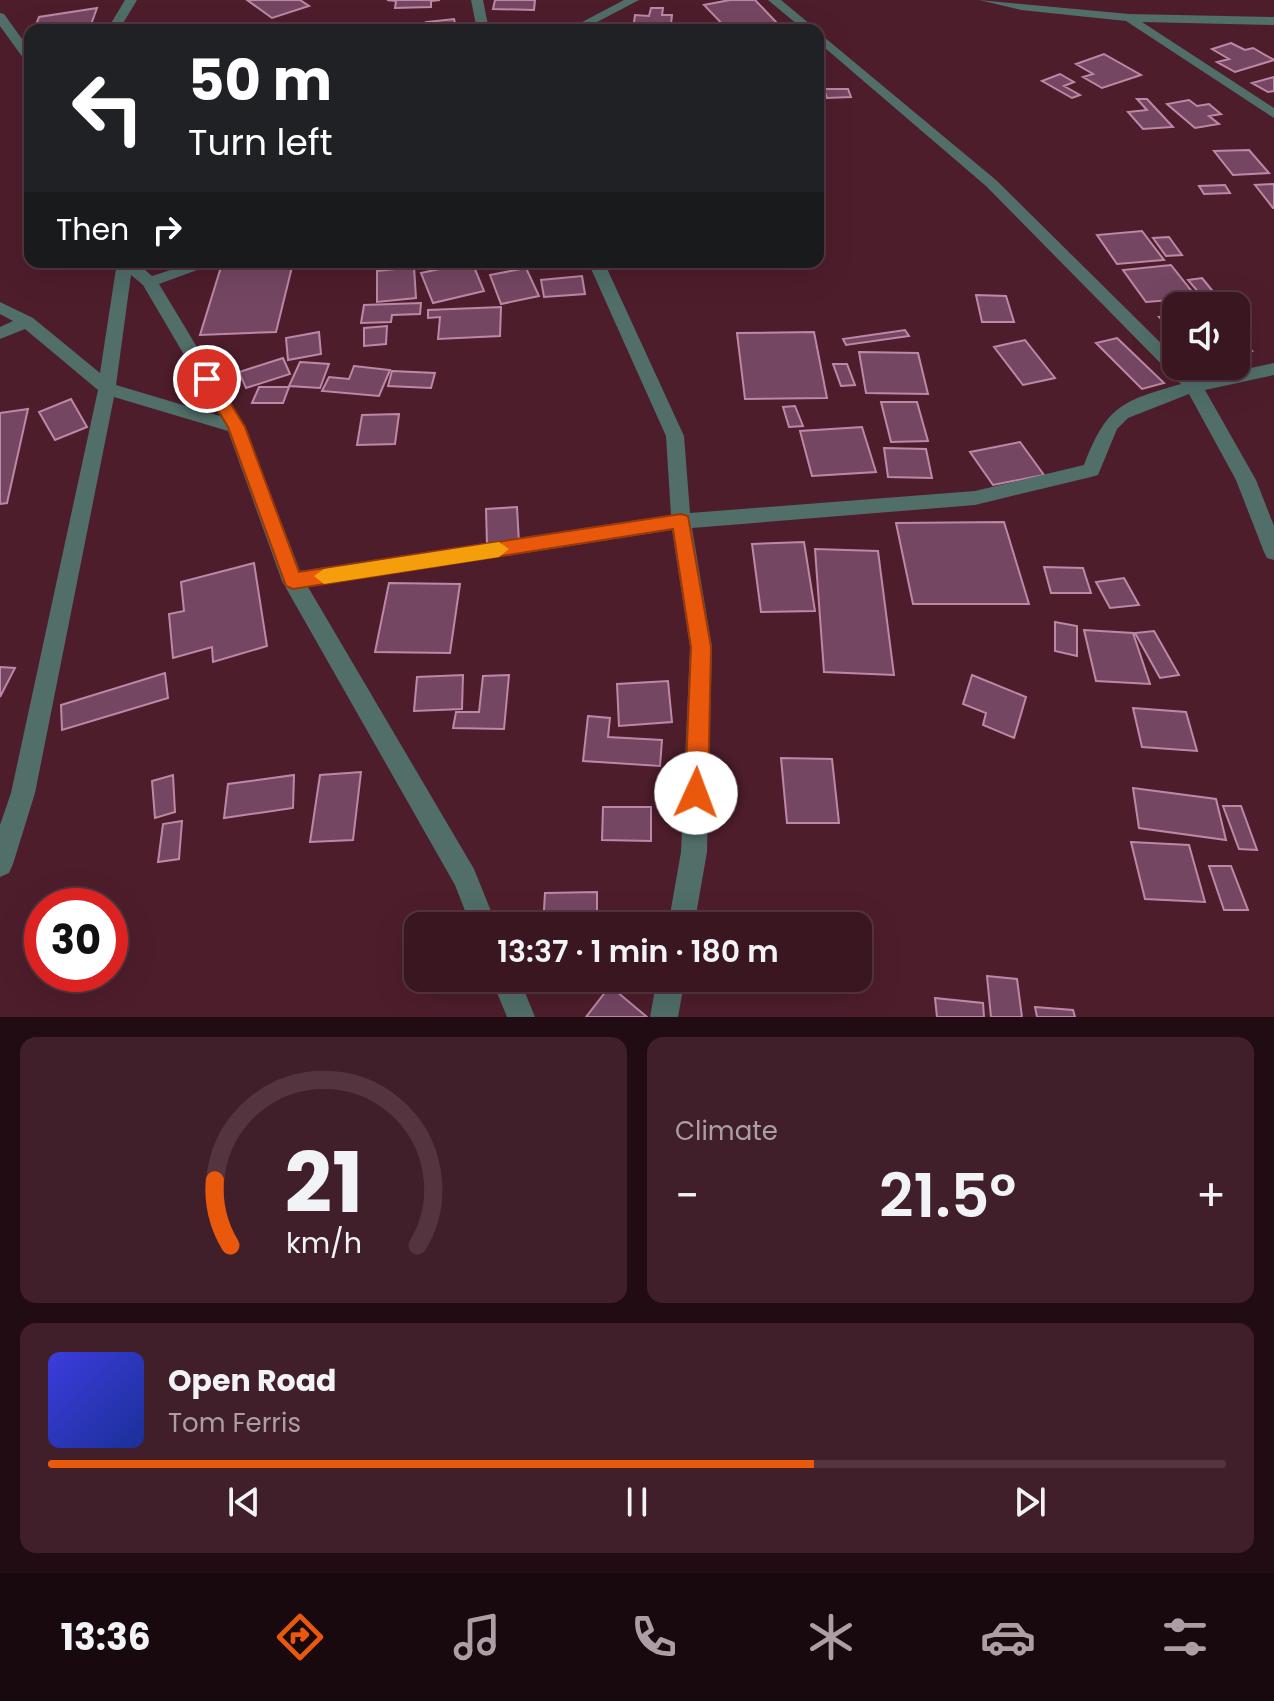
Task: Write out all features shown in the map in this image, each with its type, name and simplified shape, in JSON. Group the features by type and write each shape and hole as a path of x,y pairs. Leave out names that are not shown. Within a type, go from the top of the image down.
{"street":[{"path":"117,24 131,0"},
{"path":"477,0 482,24"},
{"path":"585,24 633,0"},
{"path":"774,0 804,24"},
{"path":"985,0 1129,18 1274,21"},
{"path":"0,17 24,51"},
{"path":"1129,18 1274,114"},
{"path":"824,41 991,183 1194,386 1246,480 1274,552"},
{"path":"0,864 23,793 107,388 125,268"},
{"path":"133,268 149,282 236,427 293,581 465,878 478,912"},
{"path":"149,282 192,268"},
{"path":"599,268 675,436 681,521 701,647 694,852 683,912"},
{"path":"0,307 27,322 107,388 236,427"},
{"path":"0,333 27,322"},
{"path":"293,581 681,521 975,498 1091,470 1112,422 1140,404 1194,386 1274,369"},
{"path":"511,992 521,1017"},
{"path":"664,1017 668,992"}],"building":[{"path":"247,0 300,0 309,6 272,18"},
{"path":"387,0 440,0 431,1 431,7 395,8 396,1"},
{"path":"495,0 535,0 534,10 493,9"},
{"path":"730,0 755,0 777,23 722,24 704,5"},
{"path":"97,8 91,24 36,24 39,17"},
{"path":"651,8 663,8 662,15 672,15 671,24 634,24 635,15 649,16"},
{"path":"454,19 455,24 426,24"},
{"path":"1231,43 1245,50 1253,48 1274,60 1235,72 1217,62 1229,59 1212,49"},
{"path":"1104,54 1141,75 1102,88 1083,77 1093,74 1076,64"},
{"path":"1060,74 1074,82 1064,86 1080,95 1072,98 1042,81"},
{"path":"1274,77 1274,91 1268,92 1252,83"},
{"path":"824,89 848,89 851,97 827,98"},
{"path":"1137,99 1147,99 1173,127 1143,129 1128,112 1147,110"},
{"path":"1189,100 1197,106 1209,104 1221,114 1209,116 1219,124 1195,128 1167,104"},
{"path":"1249,150 1269,173 1233,175 1214,151"},
{"path":"1274,184 1274,208 1273,208 1255,185"},
{"path":"1225,185 1230,193 1204,194 1199,186"},
{"path":"1142,231 1164,260 1117,264 1097,235"},
{"path":"1169,237 1182,255 1166,256 1153,238"},
{"path":"1171,265 1192,292 1162,292 1162,301 1146,302 1123,270"},
{"path":"221,268 292,268 276,332 200,335"},
{"path":"414,268 416,298 377,302 377,271"},
{"path":"444,268 474,268 484,291 433,303 421,273"},
{"path":"526,268 539,296 501,304 490,275"},
{"path":"582,276 585,294 544,297 541,280"},
{"path":"1202,278 1213,292 1198,292 1188,280"},
{"path":"976,295 1006,296 1014,322 982,322"},
{"path":"421,303 420,314 392,315 391,322 361,323 364,305"},
{"path":"501,307 500,336 438,339 440,317 428,318 428,310"},
{"path":"387,326 386,344 364,346 364,328"},
{"path":"905,330 909,336 846,345 843,339"},
{"path":"319,332 321,354 288,360 286,338"},
{"path":"814,332 827,398 745,399 737,333"},
{"path":"1117,338 1164,383 1142,389 1096,343"},
{"path":"1025,340 1055,378 1023,385 994,347"},
{"path":"859,352 918,353 928,394 866,393"},
{"path":"283,358 290,374 246,388 239,372"},
{"path":"300,362 329,364 320,388 289,386"},
{"path":"833,364 847,364 855,385 841,386"},
{"path":"354,366 390,370 379,396 322,391 329,377 349,379"},
{"path":"392,371 435,373 431,388 388,386"},
{"path":"259,387 289,387 283,403 252,403"},
{"path":"71,399 87,427 55,440 39,412"},
{"path":"881,402 917,402 928,441 891,442"},
{"path":"795,406 803,426 789,427 783,407"},
{"path":"28,409 7,503 0,504 0,413"},
{"path":"399,414 395,444 357,445 362,415"},
{"path":"862,427 876,472 812,476 800,431"},
{"path":"1020,442 1044,475 993,485 970,452"},
{"path":"884,448 926,449 932,478 888,477"},
{"path":"517,507 519,543 487,545 486,509"},
{"path":"1004,522 1029,604 913,604 896,523"},
{"path":"804,542 815,611 761,612 752,544"},
{"path":"815,549 878,551 894,675 824,672"},
{"path":"254,563 267,646 213,662 212,647 173,658 169,614 184,611 181,582"},
{"path":"1044,567 1083,568 1091,593 1051,593"},
{"path":"1124,578 1139,605 1110,608 1096,582"},
{"path":"389,583 460,584 450,653 375,652"},
{"path":"1055,622 1077,626 1077,656 1055,651"},
{"path":"1084,630 1133,633 1150,684 1096,681"},
{"path":"1154,631 1179,675 1160,678 1135,633"},
{"path":"0,667 15,668 0,697"},
{"path":"165,673 168,698 62,730 61,705"},
{"path":"463,675 462,709 414,711 417,677"},
{"path":"509,675 504,729 453,728 456,712 479,712 483,676"},
{"path":"972,675 1026,697 1014,738 983,725 986,713 963,704"},
{"path":"668,681 672,722 619,726 617,684"},
{"path":"1133,708 1186,712 1197,751 1142,747"},
{"path":"588,716 610,718 608,737 662,740 660,766 583,761"},
{"path":"781,758 832,759 839,823 787,823"},
{"path":"361,772 353,840 310,842 320,775"},
{"path":"173,775 175,812 155,818 152,781"},
{"path":"294,775 293,808 224,818 228,784"},
{"path":"1133,788 1216,799 1226,840 1139,828"},
{"path":"1223,806 1241,806 1257,850 1239,849"},
{"path":"603,807 651,807 651,841 602,840"},
{"path":"182,821 179,859 158,862 163,824"},
{"path":"1131,842 1189,845 1205,902 1145,899"},
{"path":"1209,866 1231,866 1248,910 1224,910"},
{"path":"597,892 597,912 544,912 545,893"},
{"path":"987,976 1017,979 1022,1017 991,1017"},
{"path":"605,992 617,992 647,1017 586,1017"},
{"path":"935,998 983,1003 984,1017 937,1017"},
{"path":"1035,1007 1073,1010 1075,1017 1037,1017"}],"slow traffic":[{"path":"324,576 499,549"}],"route":[{"path":"207,379 236,427 293,581 681,521 701,647 696,793"}]}
